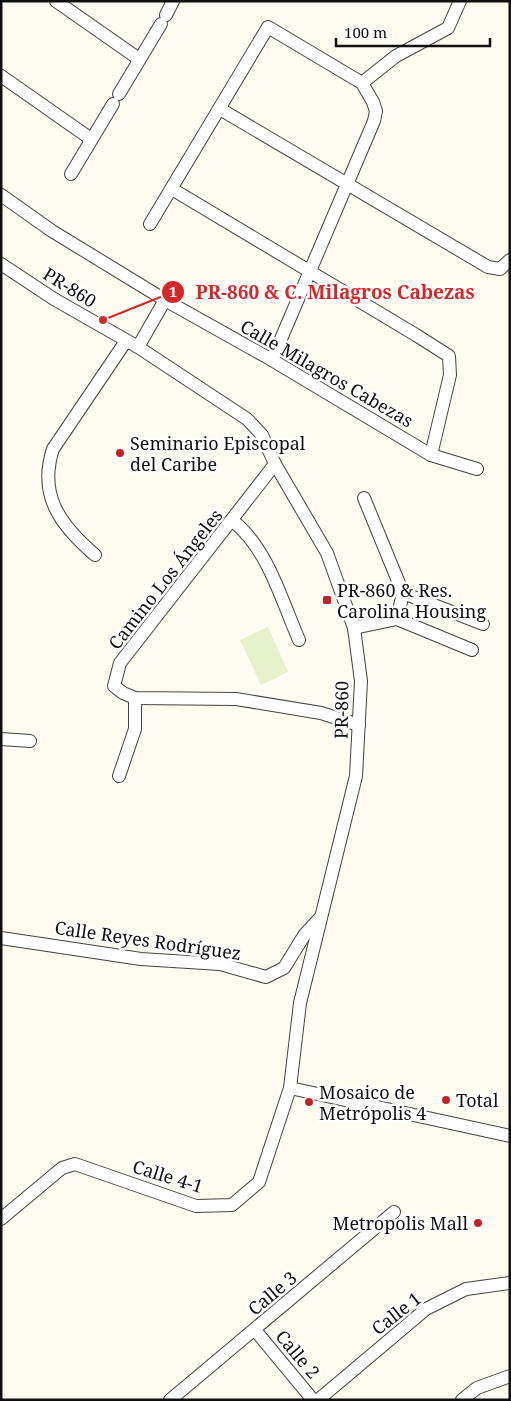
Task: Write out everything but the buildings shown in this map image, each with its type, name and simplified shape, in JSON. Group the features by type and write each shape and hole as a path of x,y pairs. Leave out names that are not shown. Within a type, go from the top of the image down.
{"street":[{"path":"56,1 139,59"},
{"path":"71,174 174,1"},
{"path":"362,84 396,56 448,28 460,1"},
{"path":"150,224 268,27 362,84 374,102 376,111 272,360"},
{"path":"1,76 91,140"},
{"path":"220,109 488,267 500,269 510,260"},
{"path":"172,189 448,356 450,375 431,455"},
{"name":"Calle Milagros Cabezas","path":"1,195 52,231 165,300 272,360 431,455 477,469"},
{"name":"PR-860","path":"1,264 138,347 247,419 262,435 275,464 327,553 354,628 361,680 356,776 300,1003 290,1088"},
{"path":"138,347 165,300"},
{"path":"95,555 61,520 51,499 49,463 53,449 126,341"},
{"name":"Camino Los Ángeles","path":"275,464 233,521 185,577 120,663 114,686 122,693 136,698 236,698 321,714 359,725"},
{"path":"364,498 402,593 397,619"},
{"path":"233,521 247,532 261,553 299,640"},
{"path":"402,593 483,624"},
{"path":"354,628 397,619 472,650"},
{"path":"119,776 135,730 136,698"},
{"path":"1,739 30,741"},
{"name":"Calle Reyes Rodríguez","path":"1,938 141,959 220,964 266,977 284,968 305,934 320,918"},
{"path":"290,1088 510,1136"},
{"name":"Calle 4-1","path":"1,1219 62,1168 75,1164 196,1206 232,1205 259,1182 290,1088"},
{"name":"Calle 3","path":"170,1400 394,1212"},
{"name":"Calle 1","path":"318,1400 426,1309 466,1289 510,1282"},
{"name":"Calle 2","path":"255,1330 313,1400"},
{"path":"462,1400 477,1388 510,1376"}],"green space":[{"path":"268,627 288,672 261,685 240,640"}],"place":[{"name":"PR-860 & C. Milagros Cabezas","path":"103,320"},
{"name":"Seminario Episcopal del Caribe","path":"120,453"},
{"name":"PR-860 & Res. Carolina Housing","path":"327,600"},
{"name":"Total","path":"446,1100"},
{"name":"Mosaico de Metrópolis 4","path":"309,1102"},
{"name":"Metropolis Mall","path":"478,1223"}]}
